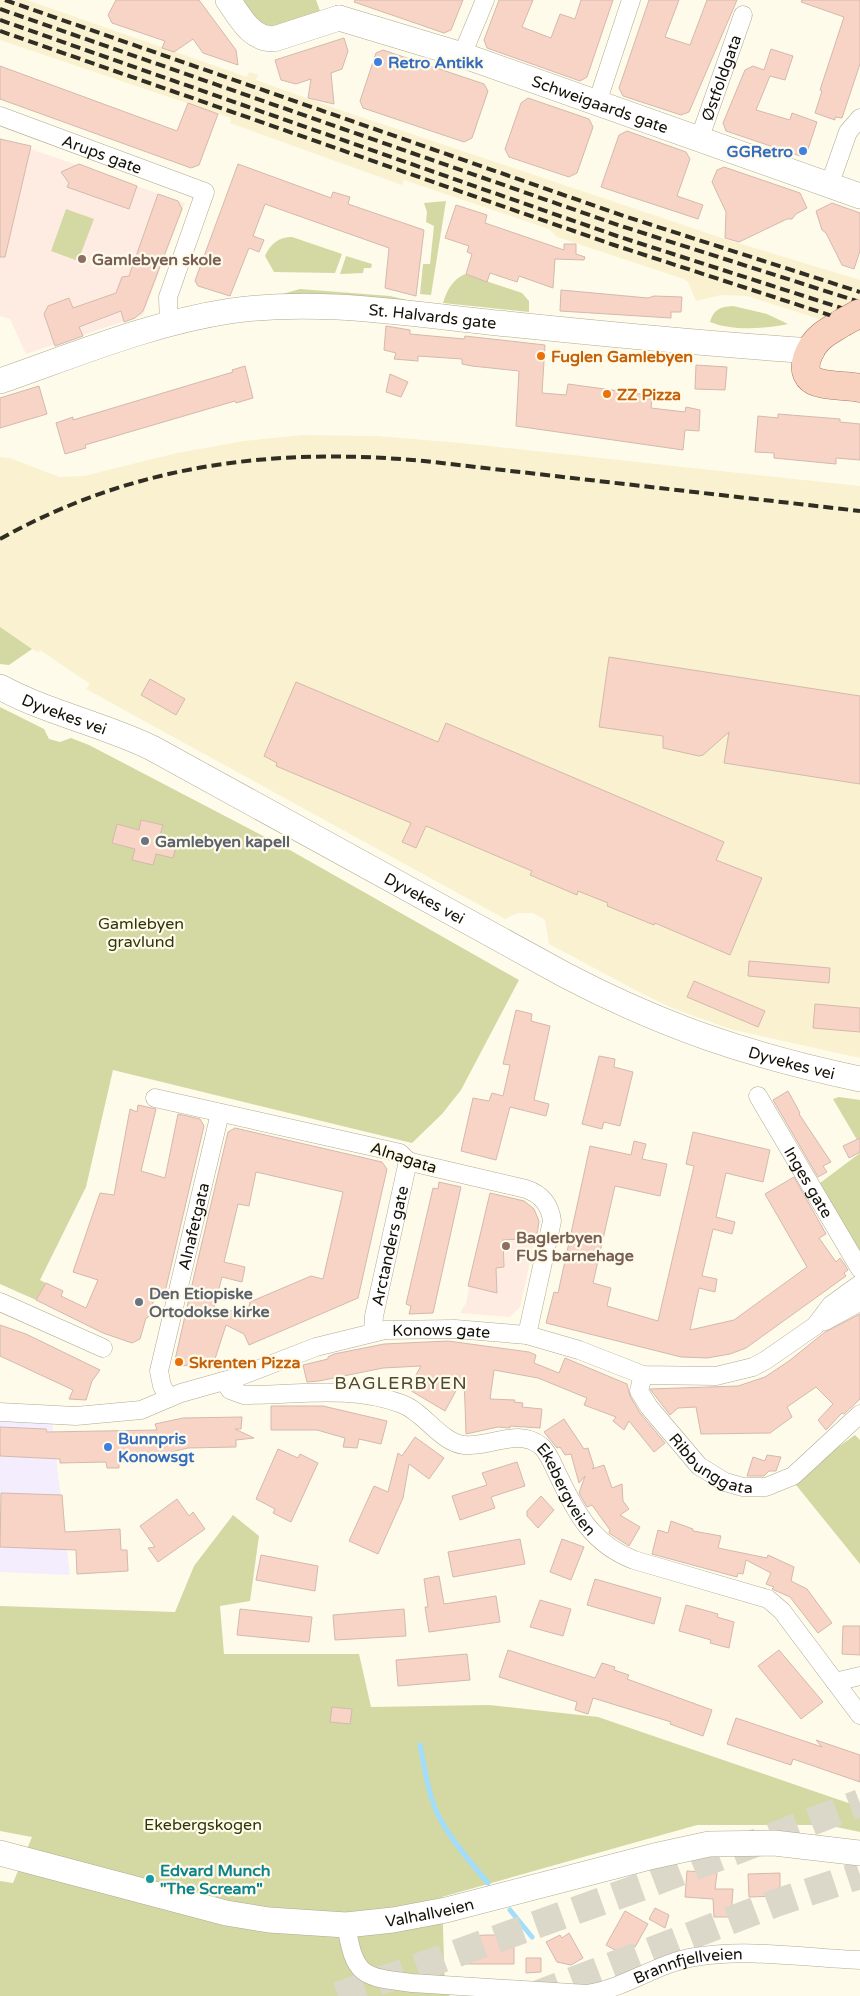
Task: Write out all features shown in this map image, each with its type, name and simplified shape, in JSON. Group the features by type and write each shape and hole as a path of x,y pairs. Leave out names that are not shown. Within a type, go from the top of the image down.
{"main road":[{"path":"852,387 821,384 812,379 812,354 860,313"}],"street":[{"path":"228,0 253,34 263,39 274,39 334,9"},
{"path":"462,55 485,0"},
{"path":"597,103 631,0"},
{"name":"Schweigaards gate","path":"334,9 860,196"},
{"name":"Østfoldgata","path":"699,140 743,15"},
{"name":"Arups gate","path":"0,116 205,192 168,296 169,324"},
{"path":"829,186 848,132 860,118"},
{"name":"St. Halvards gate","path":"0,381 169,324 230,312 263,308 340,306 812,354"},
{"name":"Dyvekes vei","path":"0,687 41,707 95,723 152,748 627,1007 725,1045 799,1066 860,1079"},
{"name":"Inges gate","path":"758,1096 860,1269"},
{"name":"Alnagata","path":"155,1098 400,1153 408,1161 526,1189 537,1194 545,1202 551,1216 551,1229 527,1335"},
{"name":"Alnafetgata","path":"169,1398 162,1386 158,1371 220,1113"},
{"name":"Arctanders gate","path":"373,1332 374,1316 408,1161"},
{"name":"Konows gate","path":"0,1412 102,1415 141,1410 181,1393 224,1382 316,1347 373,1332 424,1328 527,1335 579,1350 643,1375 716,1376 738,1372 766,1360 815,1326 831,1305 860,1284"},
{"path":"0,1302 103,1348"},
{"path":"815,1326 860,1302"},
{"name":"Ribbunggata","path":"643,1375 639,1391 649,1407 699,1466 725,1482 743,1487 766,1487 793,1476 860,1414"},
{"name":"Ekebergveien","path":"224,1382 230,1390 247,1395 337,1392 392,1401 410,1408 455,1442 466,1446 518,1438 529,1439 540,1445 547,1452 576,1511 595,1536 605,1545 616,1553 634,1560 768,1599 782,1611 860,1715"},
{"path":"835,1682 860,1676"},
{"name":"Valhallveien","path":"0,1853 226,1912 269,1920 346,1925 393,1920 446,1910 654,1856 709,1844 774,1843 860,1854"},
{"name":"Brannfjellveien","path":"346,1925 351,1955 362,1971 373,1976 412,1983 587,1995 615,1988 658,1969 695,1957 720,1954 860,1960"}],"shaded area":[{"path":"0,0 27,0 247,77 249,72 253,73 258,75 256,80 343,111 731,241 860,280 860,332 747,296 721,295 696,301 688,282 684,279 557,237 549,229 404,180 402,185 230,123 231,118 0,40"},
{"name":"Gamlebyen skole","path":"0,138 185,203 143,315 26,354 10,319 0,316"},
{"path":"303,435 376,436 461,443 860,486 860,1058 730,1029 672,1008 549,944 545,920 533,913 518,913 505,919 86,689 90,684 40,650 38,652 32,649 0,658 0,457 10,458 59,477 84,476 177,453 244,441"},
{"name":"Baglerbyen FUS barnehage","path":"490,1193 524,1200 534,1209 539,1221 520,1307 510,1317 460,1313 466,1303"},
{"path":"0,1418 52,1422 70,1575 0,1572"}],"green space":[{"path":"236,0 316,0 320,11 268,31"},
{"path":"446,201 431,295 420,294 423,264 430,264 434,226 426,222 427,212 424,203"},
{"path":"66,209 94,219 78,261 51,251"},
{"path":"292,237 342,254 335,273 274,272 265,256 267,252 279,240"},
{"path":"346,256 372,264 371,268 364,268 363,273 340,274"},
{"path":"465,274 522,293 529,301 529,312 443,303 451,286"},
{"path":"300,289 390,296 428,305 279,295"},
{"path":"733,306 767,314 788,324 738,328 710,322 713,314 718,310"},
{"path":"0,627 32,649 9,665 0,664"},
{"name":"Gamlebyen gravlund","path":"0,707 44,729 49,739 60,742 71,738 89,745 288,849 519,980 461,1090 442,1114 412,1143 113,1070 86,1187 40,1280 46,1283 36,1300 0,1284"},
{"path":"839,1097 860,1100 860,1145 833,1099"},
{"path":"860,1153 860,1258 827,1201 820,1183"},
{"path":"855,1435 860,1440 860,1564 792,1480"},
{"name":"Ekebergskogen","path":"233,1515 259,1536 250,1601 220,1606 224,1654 359,1654 371,1707 489,1705 598,1717 860,1807 860,1832 827,1825 697,1825 442,1897 445,1990 450,1996 0,1996 0,1881 13,1883 32,1837 0,1831 0,1606 175,1612 194,1566"}],"building":[{"path":"116,0 199,0 236,50 238,65 203,53 193,39 174,52 162,48 165,41 112,23 108,15"},
{"path":"355,0 463,0 451,30 444,33 354,2"},
{"path":"499,0 533,0 522,27 551,38 560,14 575,19 581,0 613,0 587,77 580,81 487,48 484,40"},
{"path":"649,0 679,0 665,37 690,45 707,0 737,0 689,112 681,115 623,96 619,88"},
{"path":"802,0 860,0 860,64 842,118 835,117 835,120 815,113 822,91 820,90 844,17 801,2"},
{"path":"344,38 348,51 342,69 331,73 334,104 308,98 311,79 296,84 281,80 275,60"},
{"path":"771,49 793,56 785,80 770,76 756,110 790,120 792,113 817,122 807,152 800,156 726,131 723,123 745,70 753,66 764,70"},
{"path":"383,50 484,84 488,91 472,138 464,142 363,108 360,101 376,53"},
{"path":"0,66 177,131 188,103 218,114 199,165 191,168 0,99"},
{"path":"528,98 589,119 593,127 577,173 569,177 509,157 505,149 521,103"},
{"path":"627,131 686,152 690,159 677,196 703,205 698,219 601,187 619,135"},
{"path":"0,139 31,146 5,257 0,257"},
{"path":"79,164 137,186 129,209 67,187 69,183 61,172"},
{"path":"238,164 331,198 333,192 350,197 348,204 424,230 416,296 385,288 389,248 265,204 253,236 264,240 259,252 249,248 230,296 198,286 195,281"},
{"path":"724,167 800,193 807,208 796,214 792,219 787,219 739,242 725,238 726,212 712,182 717,170"},
{"path":"158,194 178,201 182,209 143,311 135,318 124,322 121,311 79,327 83,336 55,346 44,314 48,306 69,298 73,308 116,293 122,277 129,276"},
{"path":"832,203 860,213 860,251 854,269 842,265 826,233 822,230 816,211"},
{"path":"456,205 487,215 485,223 564,250 564,244 576,244 576,254 585,257 584,260 555,259 553,288 519,276 517,282 490,273 487,282 466,274 472,254 467,252 469,246 445,238"},
{"path":"561,290 648,298 654,296 682,297 681,312 671,312 671,318 560,311"},
{"path":"386,326 410,330 410,334 464,339 465,336 545,345 542,393 566,395 568,384 641,394 641,398 652,399 651,408 685,412 686,407 700,410 699,431 685,430 683,450 516,426 519,371 462,364 462,359 418,356 418,361 394,359 396,353 384,350"},
{"path":"696,365 727,367 725,390 695,389"},
{"path":"245,366 253,398 236,403 235,401 85,445 86,448 65,454 56,423 73,417 73,420 233,372 232,370"},
{"path":"390,374 408,382 401,397 386,392"},
{"path":"39,386 47,414 0,428 0,398"},
{"path":"778,414 840,419 840,422 860,424 860,460 836,458 836,464 774,458 774,453 755,452 758,416 778,418"},
{"path":"609,657 860,696 860,784 724,763 729,732 703,755 699,756 663,748 663,736 599,727"},
{"path":"150,679 185,699 176,715 141,695"},
{"path":"296,682 438,742 446,723 724,842 716,860 762,878 730,955 655,923 654,925 607,906 608,903 578,891 577,895 530,875 532,871 426,826 416,848 402,842 411,823 276,766 277,763 264,756"},
{"name":"Gamlebyen kapell","path":"141,820 163,825 160,835 178,839 173,858 156,854 153,865 132,860 135,849 112,843 117,824 139,830"},
{"path":"749,961 830,968 829,983 748,976"},
{"path":"694,981 765,1011 758,1027 687,997"},
{"path":"815,1004 860,1008 860,1032 813,1028"},
{"path":"516,1010 532,1014 531,1021 550,1026 534,1100 549,1104 546,1116 510,1107 496,1160 461,1151 473,1098 489,1101 492,1093 503,1096 510,1065 503,1064"},
{"path":"599,1056 615,1059 614,1067 633,1072 620,1126 604,1122 602,1129 582,1124"},
{"path":"788,1091 799,1114 831,1162 823,1166 827,1172 818,1177 773,1100"},
{"path":"138,1105 156,1109 141,1171 165,1178 178,1114 200,1119 204,1126 165,1292 156,1290 150,1316 146,1318 140,1339 132,1343 103,1333 36,1300 46,1283 63,1291 61,1296 86,1308 98,1280 73,1272 100,1193 114,1195 130,1109 137,1112"},
{"path":"235,1128 382,1162 387,1169 358,1298 249,1345 244,1334 226,1325 214,1362 181,1366 175,1360 228,1132","holes":["256,1172 343,1192 323,1279 311,1276 250,1302 247,1314 214,1307 222,1277 242,1282 245,1267 224,1262 238,1204 249,1206"]},
{"path":"693,1132 770,1150 763,1182 726,1173 716,1217 735,1222 732,1234 713,1229 702,1276 717,1279 715,1292 699,1288 690,1330 734,1320 807,1267 765,1194 794,1177 826,1234 819,1238 836,1262 840,1258 845,1265 848,1270 844,1273 846,1276 746,1348 730,1354 707,1358 681,1357 546,1323 554,1292 558,1293 590,1146 631,1155 634,1141 646,1144 642,1159 667,1164 660,1196 615,1186 593,1283 611,1288 607,1306 658,1321 694,1166 686,1164"},
{"path":"860,1138 860,1152 849,1158 843,1146"},
{"path":"439,1182 461,1187 433,1313 409,1314 411,1306 406,1304 433,1188 438,1189"},
{"path":"490,1193 524,1201 534,1209 539,1221 537,1235 518,1235 519,1239 503,1240 504,1267 496,1268 497,1293 468,1286"},
{"path":"860,1314 860,1399 844,1414 842,1413 826,1430 818,1420 833,1404 816,1387 787,1407 792,1417 770,1433 701,1434 696,1407 678,1408 670,1415 650,1389 738,1386 765,1377 789,1361 825,1332"},
{"path":"0,1325 26,1334 100,1370 92,1381 86,1400 69,1399 73,1390 0,1356"},
{"path":"448,1341 529,1352 536,1355 534,1363 559,1373 565,1358 627,1384 630,1396 640,1413 665,1443 654,1452 629,1421 624,1430 613,1421 616,1417 584,1405 587,1398 538,1378 494,1370 490,1399 515,1400 514,1402 523,1403 522,1407 542,1409 540,1428 510,1426 510,1428 498,1427 466,1434 464,1376 445,1411 408,1389 421,1366 383,1368 307,1382 303,1365 328,1359 328,1357 334,1354 384,1344"},
{"path":"271,1406 323,1406 387,1421 381,1444 359,1439 357,1448 343,1447 345,1438 317,1430 271,1430"},
{"path":"242,1417 241,1429 235,1429 254,1438 236,1440 236,1447 188,1448 163,1454 163,1461 119,1462 119,1468 107,1468 106,1462 60,1463 60,1459 0,1456 0,1427 46,1429 47,1432 157,1430 155,1424 183,1418"},
{"path":"564,1419 584,1449 588,1448 594,1467 592,1469 604,1465 612,1488 622,1484 623,1501 629,1509 620,1515 640,1527 629,1546 609,1533 610,1530 592,1505 587,1507 579,1493 585,1476 579,1483 571,1454 565,1455 560,1447 557,1448 544,1432"},
{"path":"415,1437 444,1458 429,1479 409,1464 403,1498 378,1554 349,1541 374,1486 388,1492 398,1453 402,1456"},
{"path":"278,1449 298,1458 300,1454 318,1463 291,1522 273,1513 275,1509 256,1499"},
{"path":"767,1455 781,1457 776,1471 769,1471 764,1476 747,1476 753,1457 765,1461"},
{"path":"517,1462 525,1486 491,1497 495,1508 460,1520 452,1496 487,1485 482,1473"},
{"path":"1,1493 62,1495 65,1532 120,1529 121,1550 127,1550 128,1571 77,1574 76,1550 0,1547"},
{"path":"541,1496 554,1510 538,1528 527,1516 527,1511"},
{"path":"177,1499 189,1516 193,1512 205,1529 158,1562 148,1548 155,1547 140,1526"},
{"path":"671,1521 693,1529 693,1531 721,1536 718,1548 767,1558 768,1555 794,1567 791,1581 807,1589 832,1623 818,1633 790,1597 772,1589 774,1587 766,1584 771,1573 746,1560 743,1574 738,1573 737,1577 652,1554 658,1530 668,1533"},
{"path":"520,1539 525,1564 453,1577 448,1552"},
{"path":"562,1539 584,1547 571,1580 550,1572"},
{"path":"261,1555 318,1566 315,1591 256,1580"},
{"path":"439,1576 444,1604 496,1596 500,1622 429,1632 425,1607 428,1607 424,1579"},
{"path":"595,1579 661,1598 654,1624 587,1605"},
{"path":"540,1600 571,1609 563,1636 530,1627"},
{"path":"686,1605 718,1614 717,1617 734,1622 729,1648 710,1643 711,1640 679,1631"},
{"path":"240,1609 312,1617 309,1642 237,1635"},
{"path":"404,1609 406,1636 335,1640 333,1615"},
{"path":"843,1626 860,1626 860,1655 842,1654"},
{"path":"508,1650 595,1678 602,1663 615,1667 614,1670 629,1675 627,1679 712,1710 703,1736 670,1724 671,1722 593,1698 588,1714 575,1710 577,1702 499,1677"},
{"path":"779,1650 823,1702 801,1719 758,1666"},
{"path":"467,1654 470,1680 398,1686 396,1660"},
{"path":"332,1707 352,1709 350,1724 330,1722"},
{"path":"736,1718 822,1747 816,1740 860,1755 860,1782 793,1759 791,1765 727,1744"},
{"path":"687,1871 717,1873 715,1889 733,1889 731,1917 714,1917 713,1899 685,1897"},
{"path":"780,1873 780,1896 749,1897 748,1874"},
{"path":"655,1908 669,1915 665,1928 649,1919"},
{"path":"625,1911 648,1924 635,1947 632,1945 626,1956 606,1945"},
{"path":"569,1933 583,1958 571,1965 557,1962 546,1942 560,1935 562,1938"},
{"path":"514,1935 514,1964 466,1964 466,1936"},
{"path":"526,1958 541,1958 541,1972 526,1973"}],"waterway":[{"path":"420,1745 429,1791 435,1809 455,1843 488,1883"},
{"path":"510,1910 532,1937"}],"tunnel":[{"path":"338,1996 641,1887 860,1803"},
{"path":"533,1996 776,1903 860,1875"}],"railway":[{"path":"5,0 624,216 860,292"},
{"path":"0,9 621,226 860,302"},
{"path":"0,20 617,236 860,314"},
{"path":"0,31 614,245 860,325"},
{"path":"0,539 51,514 102,493 153,478 206,467 259,460 313,457 368,457 424,461 860,511"}],"place":[{"name":"Retro Antikk","path":"378,62"},
{"name":"GGRetro","path":"803,151"},
{"name":"Gamlebyen skole","path":"82,259"},
{"name":"Fuglen Gamlebyen","path":"541,356"},
{"name":"ZZ Pizza","path":"607,394"},
{"name":"Gamlebyen kapell","path":"145,841"},
{"name":"Baglerbyen FUS barnehage","path":"506,1246"},
{"name":"Den Etiopiske Ortodokse kirke","path":"139,1302"},
{"name":"Skrenten Pizza","path":"179,1362"},
{"name":"Bunnpris Konowsgt","path":"108,1447"},
{"name":"Edvard Munch \"The Scream\"","path":"150,1879"}],"district":[{"name":"BAGLERBYEN","path":"401,1383"}]}
